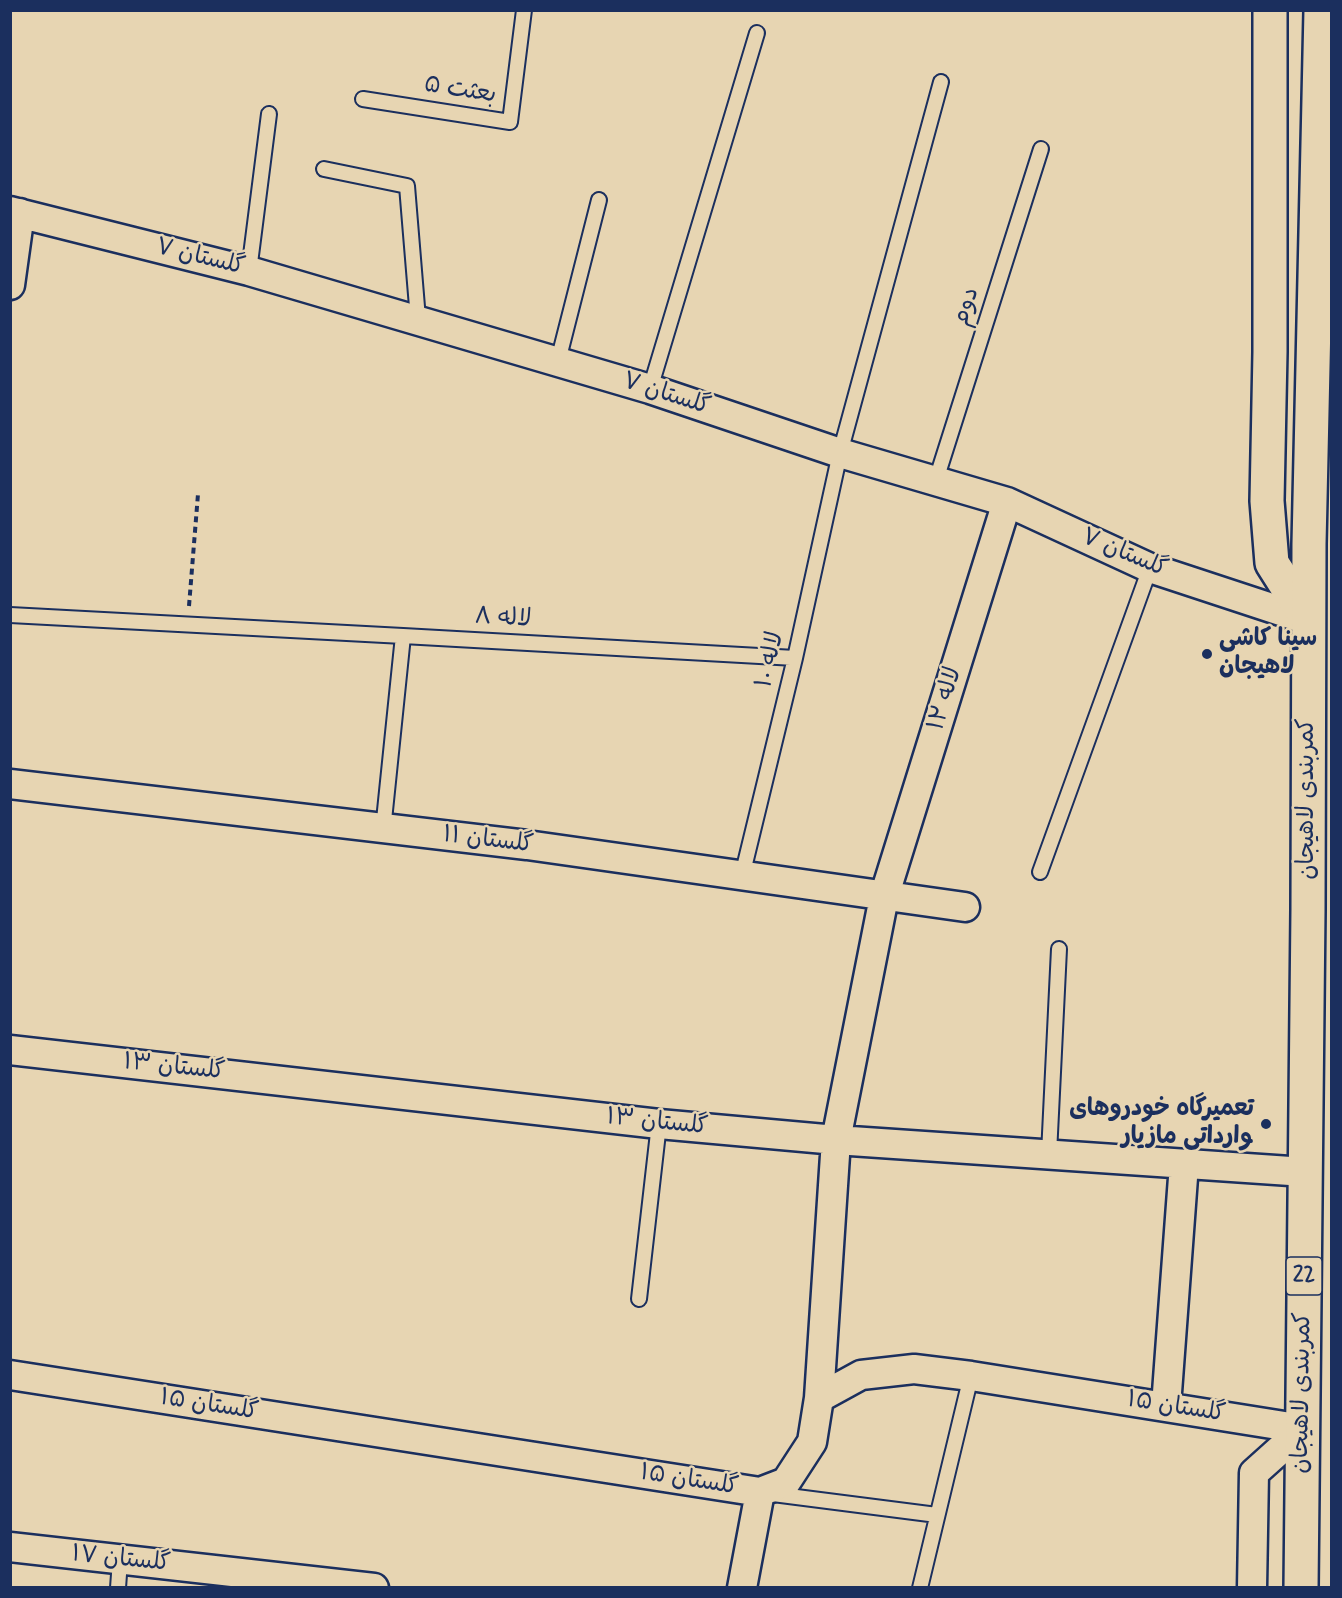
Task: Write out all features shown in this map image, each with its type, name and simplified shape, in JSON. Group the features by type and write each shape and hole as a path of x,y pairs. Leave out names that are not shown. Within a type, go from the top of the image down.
{"main road":[{"path":"1270,10 1270,352 1267,501 1272,563 1308,620"},
{"name":"کمربندی لاهیجان","path":"1301,1587 1305,1172 1320,910 1308,620 1321,10"}],"street":[{"name":"گلستان ۷","path":"15,212 249,271 650,389 840,453 1007,502 1150,568 1308,620"},
{"path":"10,285 15,212"},
{"name":"لاله ۱۲","path":"819,1398 836,1140 884,897 1007,502"},
{"name":"گلستان ۱۱","path":"10,784 383,830 527,845 965,908"},
{"name":"گلستان ۱۳","path":"10,1050 659,1124 836,1140 1305,1172"},
{"path":"1167,1406 1184,1164"},
{"name":"گلستان ۱۵","path":"10,1375 760,1492 786,1482 812,1442 819,1398 861,1375 914,1369 1167,1406 1303,1429"},
{"path":"1252,1587 1254,1473 1303,1429"},
{"path":"742,1587 760,1492"},
{"name":"گلستان ۱۷","path":"10,1547 374,1587"}],"lane":[{"name":"بعثت ۵","path":"363,99 510,122 524,10"},
{"path":"650,389 757,33"},
{"name":"لاله ۱۰","path":"742,876 795,658 840,453 941,82"},
{"path":"249,271 269,114"},
{"name":"دوم","path":"936,480 1041,149"},
{"path":"324,169 407,186 418,320"},
{"path":"558,361 599,200"},
{"path":"1040,872 1150,568"},
{"name":"لاله ۸","path":"10,615 795,658"},
{"path":"383,830 403,636"},
{"path":"1049,1154 1059,949"},
{"path":"639,1299 659,1124"},
{"path":"920,1587 971,1376"},
{"path":"760,1492 937,1515"},
{"path":"118,1587 120,1560"}],"path":[{"path":"188,624 198,494"}],"place":[{"name":"سینا کاشی لاهیجان","path":"1207,654"},
{"name":"تعمیرگاه خودروهای وارداتی مازیار","path":"1266,1124"}]}
